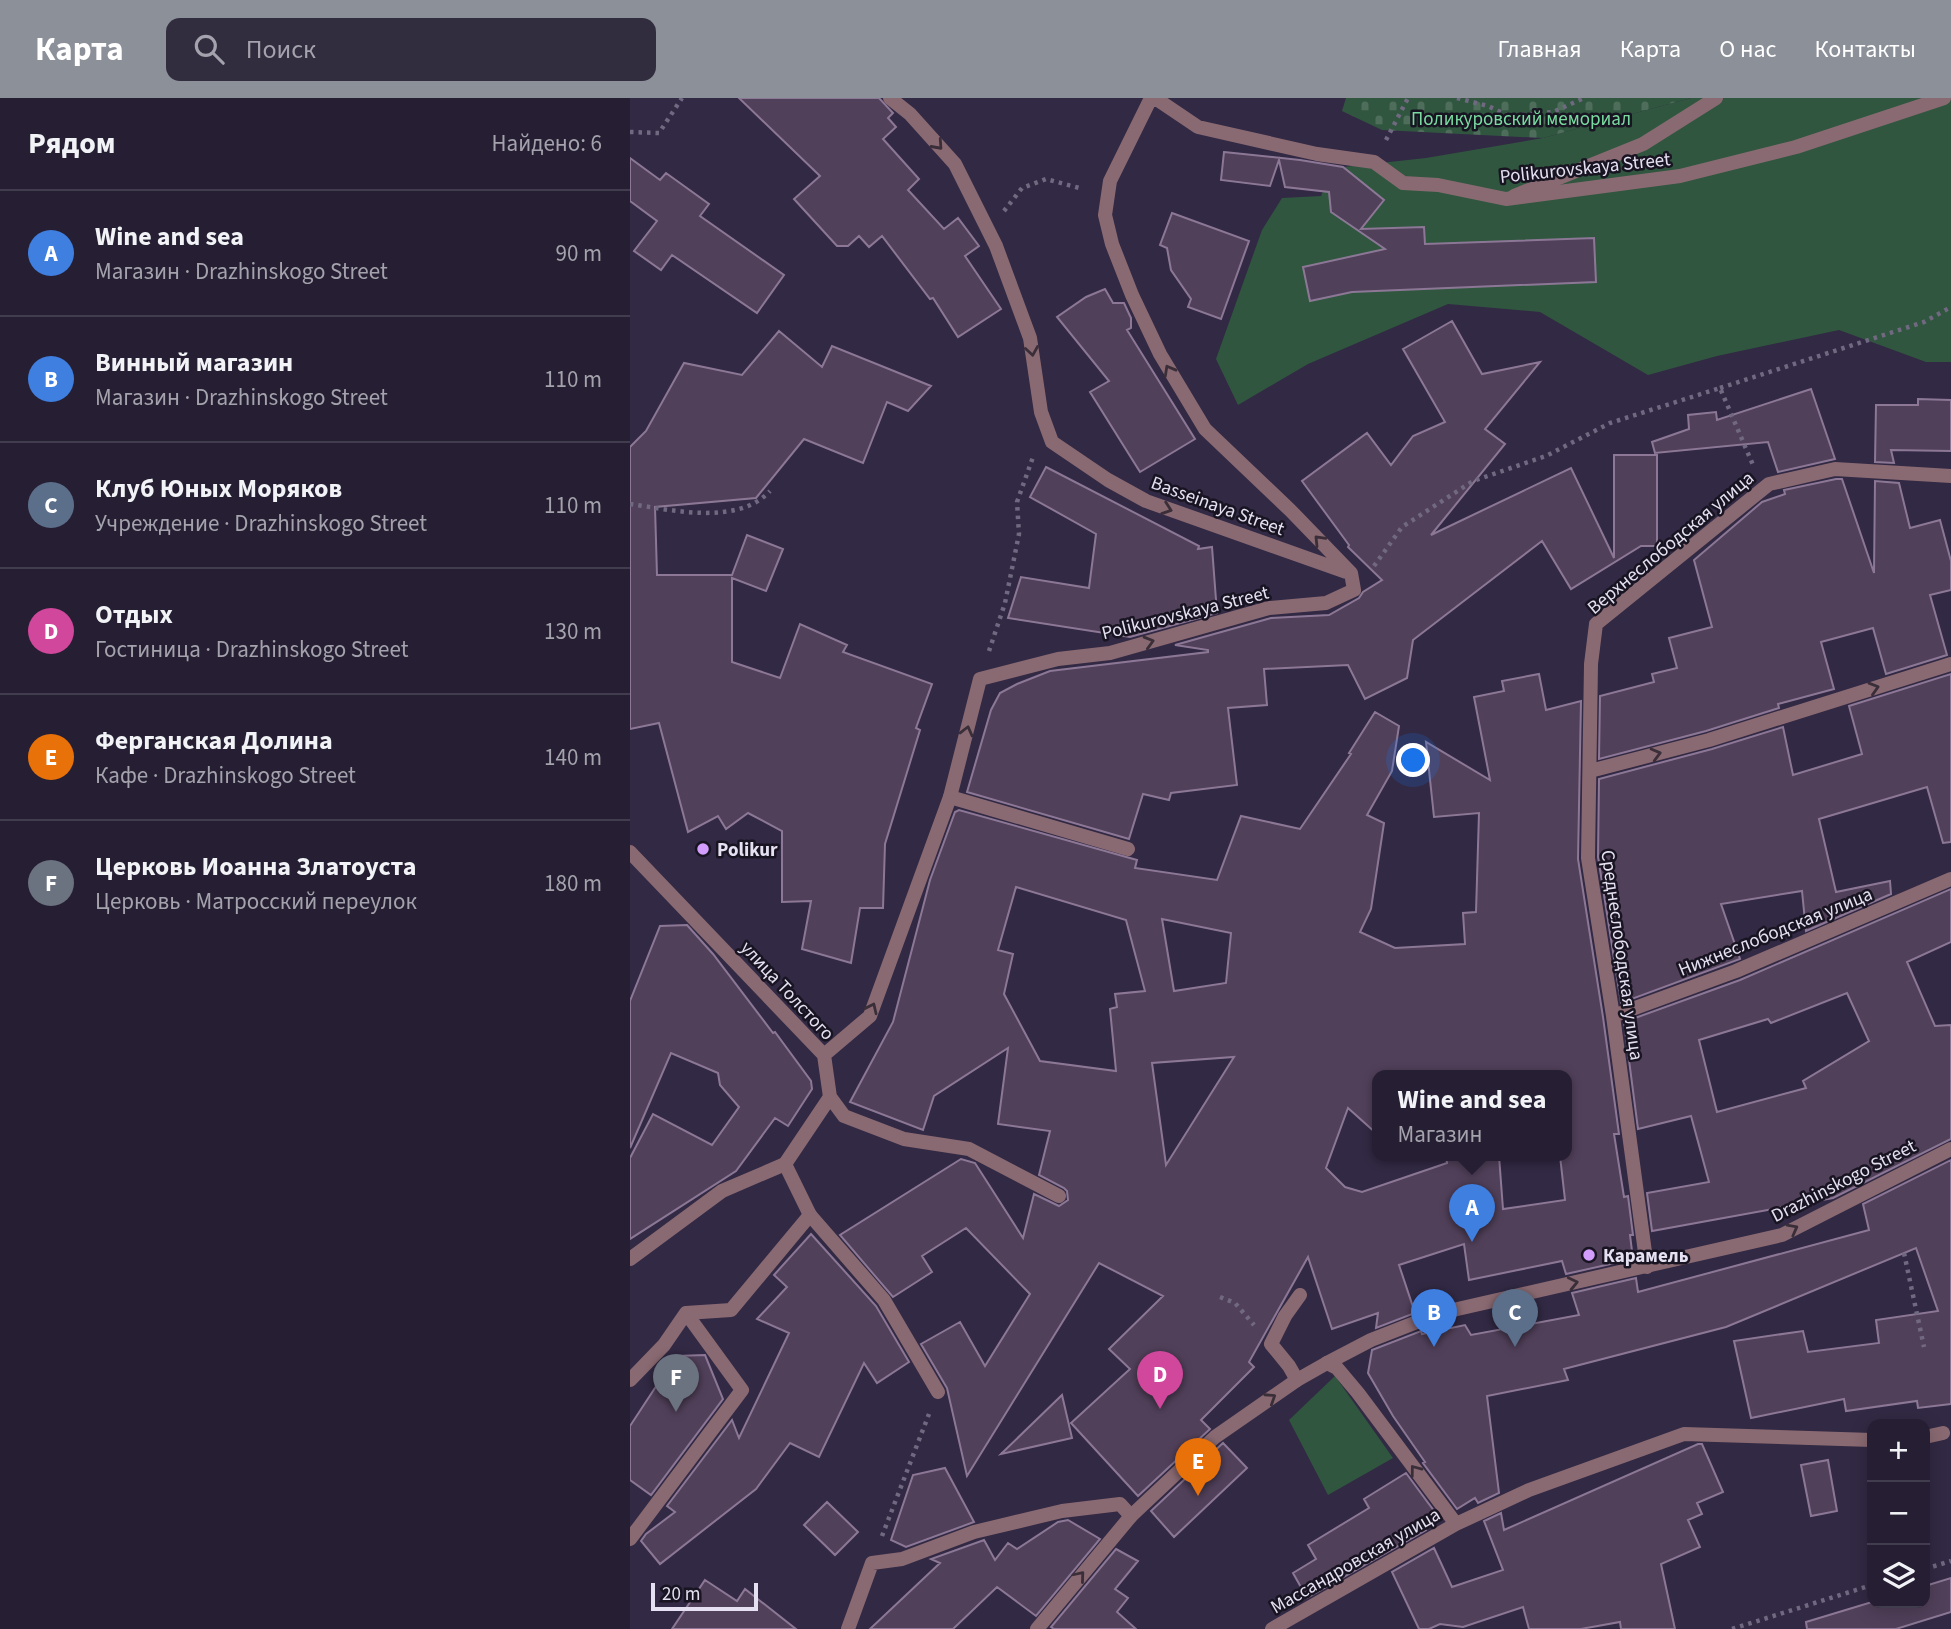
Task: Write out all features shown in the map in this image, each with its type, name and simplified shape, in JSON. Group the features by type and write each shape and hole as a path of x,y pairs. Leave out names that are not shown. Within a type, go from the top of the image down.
{"street":[{"path":"890,98 910,114 955,164 988,231 1030,338 1041,412 1052,442"},
{"name":"Polikurovskaya Street","path":"980,679 1058,659 1110,653 1269,608 1326,603 1354,590 1351,573 1290,510 1214,439 1183,395 1160,354 1112,244 1105,215 1110,181 1153,98 1198,127 1317,154 1374,162 1403,183 1438,185 1506,199 1680,176 1796,147 1944,98"},
{"path":"1506,199 1643,144 1716,98"},
{"name":"Basseinaya Street","path":"1052,442 1108,480 1146,501 1351,573"},
{"name":"Верхнеслободская улица","path":"1590,771 1591,664 1596,624 1769,484 1835,469 1951,476"},
{"path":"1590,771 1709,740 1951,664"},
{"path":"824,1055 870,1016 950,797 980,679"},
{"name":"Среднеслободская улица","path":"1590,771 1588,858 1613,1016 1647,1267"},
{"path":"950,797 1128,849"},
{"name":"улица Толстого","path":"630,852 824,1055 830,1097"},
{"name":"Нижнеслободская улица","path":"1613,1016 1736,971 1951,879"},
{"path":"630,1259 722,1192 785,1164 830,1097 844,1116 904,1139 969,1149 1059,1196"},
{"name":"Drazhinskogo Street","path":"1037,1629 1131,1516 1215,1437 1297,1380 1327,1363 1371,1340 1440,1313 1782,1235 1951,1149"},
{"path":"785,1164 810,1215 884,1300 938,1392"},
{"path":"686,1313 731,1310 810,1215"},
{"path":"1297,1380 1271,1344 1285,1316 1300,1295"},
{"path":"630,1380 664,1345 686,1313"},
{"path":"630,1539 742,1390 686,1313"},
{"path":"1327,1363 1337,1368 1358,1393 1456,1524"},
{"path":"1930,1436 1942,1433"},
{"name":"Массандровская улица","path":"1272,1629 1456,1524 1529,1490 1684,1434 1867,1440"},
{"path":"848,1629 872,1563 902,1559 974,1532 1062,1511 1120,1504 1131,1516"}],"path":[{"path":"630,132 659,133 682,98"},
{"path":"1374,162 1408,98"},
{"path":"1458,98 1488,106 1509,117 1553,112 1584,98"},
{"path":"988,231 1022,188 1046,179 1088,190 1110,181"},
{"path":"1351,573 1376,565 1402,527 1473,481 1546,456 1609,423 1924,322 1951,307"},
{"path":"1720,388 1763,489"},
{"path":"980,679 1004,603 1019,534 1017,502 1032,458 1052,442"},
{"path":"630,505 709,514 759,502 770,491"},
{"path":"1904,1253 1924,1347"},
{"path":"1220,1297 1235,1303"},
{"path":"872,1563 938,1392"},
{"path":"1930,1567 1951,1561"},
{"path":"1732,1629 1867,1587"}],"green space":[{"name":"Поликуровский мемориал","path":"1346,98 1691,98 1543,138 1382,130 1342,111"},
{"path":"1691,98 1951,98 1951,362 1926,362 1839,330 1717,356 1648,375 1540,312 1448,304 1308,364 1238,405 1216,359 1262,230 1282,198 1321,196 1334,168 1426,158 1543,138"},
{"path":"1335,1376 1393,1458 1328,1495 1289,1420"}],"building":[{"path":"739,98 879,98 893,113 888,118 896,127 883,139 919,179 908,190 944,229 958,218 979,246 965,256 1001,309 958,337 933,298 930,299 882,236 869,247 859,236 848,246 837,246 794,199 820,176"},
{"path":"1224,152 1343,167 1384,200 1361,229 1424,227 1425,244 1594,238 1596,282 1352,292 1310,301 1303,267 1385,249 1331,212 1329,192 1285,187 1279,160 1270,186 1221,180"},
{"path":"630,158 660,180 666,173 709,204 700,216 784,275 757,313 672,255 661,270 634,251 657,221 630,201"},
{"path":"1172,213 1249,241 1221,319 1188,307 1191,299 1171,270 1167,248 1160,245"},
{"path":"1105,289 1113,303 1124,303 1131,318 1131,328 1127,330 1195,439 1140,472 1090,392 1109,381 1057,317 1086,297"},
{"path":"1452,321 1482,374 1540,362 1485,429 1505,444 1431,535 1571,468 1614,558 1614,455 1657,455 1657,546 1641,546 1571,589 1542,541 1413,640 1407,678 1365,699 1348,665 1264,669 1267,705 1228,708 1237,785 1171,793 1169,800 1143,794 1129,839 967,792 991,710 1000,693 1017,684 1050,671 1208,652 1175,645 1271,618 1329,615 1359,598 1363,592 1382,580 1348,547 1302,481 1367,433 1391,465 1413,436 1445,422 1403,349"},
{"path":"779,331 822,367 832,346 931,386 908,411 887,402 863,463 804,439 756,498 655,507 657,575 732,575 747,535 783,549 766,591 732,578 732,662 780,678 800,624 847,645 843,652 932,684 916,728 920,730 885,844 883,908 860,908 851,963 802,949 811,901 782,902 782,831 748,813 726,829 718,816 688,832 659,723 630,729 630,447 646,431 684,363 742,375"},
{"path":"1811,389 1835,459 1778,472 1768,442 1655,453 1652,442 1689,429 1688,415 1716,412 1717,420"},
{"path":"1918,399 1951,400 1951,451 1891,450 1894,463 1875,462 1876,405 1918,405"},
{"path":"1046,467 1199,546 1198,549 1212,547 1217,613 1130,637 1008,618 1021,577 1089,588 1096,534 1030,497"},
{"path":"1842,479 1874,573 1875,481 1899,483 1910,528 1940,520 1951,561 1951,590 1930,595 1947,655 1886,674 1873,628 1821,642 1834,689 1778,704 1779,708 1706,731 1599,759 1600,696 1654,682 1652,674 1677,668 1669,638 1712,627 1694,560 1762,502 1785,494 1784,490"},
{"path":"1539,674 1546,710 1581,701 1578,859 1619,1134 1614,1134 1624,1197 1628,1196 1633,1259 1566,1274 1562,1261 1469,1280 1464,1244 1399,1265 1415,1313 1376,1328 1378,1313 1332,1329 1308,1257 1249,1362 1254,1367 1201,1420 1210,1429 1138,1496 1071,1423 1130,1369 1109,1349 1163,1296 1099,1263 967,1476 947,1388 921,1344 960,1322 985,1366 1030,1294 966,1228 922,1256 932,1272 893,1297 840,1235 961,1159 975,1163 1023,1238 1034,1194 1059,1206 1068,1200 1064,1188 1039,1175 1050,1131 998,1124 1008,1048 934,1096 923,1130 850,1102 893,1022 930,880 955,812 959,810 1137,860 1135,868 1217,880 1241,816 1300,829 1351,754 1349,753 1375,712 1399,726 1392,771 1367,815 1384,823 1371,909 1360,932 1395,948 1465,944 1463,913 1476,912 1479,813 1434,817 1426,742 1490,780 1474,697 1504,691 1502,681","holes":["1016,887 1126,920 1145,991 1115,994 1117,1007 1110,1009 1116,1071 1040,1061 1004,994 1013,954 998,950","1162,919 1231,933 1226,983 1174,991","1234,1057 1166,1165 1152,1063"]},
{"path":"1951,674 1951,842 1943,843 1927,787 1819,819 1836,892 1890,881 1891,894 1806,931 1802,891 1721,904 1740,959 1621,1003 1598,857 1599,779 1783,727 1793,775 1862,754 1849,706"},
{"path":"1951,889 1951,942 1907,962 1935,1026 1951,1025 1951,1139 1833,1198 1652,1231 1647,1193 1709,1182 1691,1116 1638,1129 1624,1022 1740,980","holes":["1847,993 1869,1041 1803,1081 1806,1088 1717,1112 1699,1040 1768,1019 1771,1023"]},
{"path":"687,925 713,954 773,1033 775,1032 811,1081 812,1089 788,1126 775,1118 736,1171 630,1239 630,1158 653,1114 712,1145 739,1107 720,1085 718,1073 671,1053 630,1148 630,1001 660,926"},
{"path":"1951,1160 1951,1404 1918,1408 1917,1401 1846,1411 1844,1399 1751,1418 1734,1341 1803,1331 1808,1352 1879,1343 1876,1320 1938,1311 1916,1248 1726,1327 1564,1369 1568,1380 1487,1396 1499,1493 1478,1503 1475,1498 1457,1509 1423,1463 1425,1462 1393,1416 1368,1373 1372,1350 1421,1331 1422,1334 1465,1325 1471,1335 1579,1315 1572,1293 1636,1278 1638,1292 1869,1230 1863,1204"},
{"path":"811,1234 876,1306 909,1362 877,1383 864,1363 819,1457 790,1443 756,1489 660,1564 641,1541 675,1512 667,1506 732,1420 739,1438 789,1333 757,1319 787,1287 774,1275"},
{"path":"705,1355 723,1399 651,1495 630,1480 630,1426 676,1356"},
{"path":"1062,1395 1072,1438 1001,1454"},
{"path":"1223,1443 1247,1468 1174,1537 1151,1511"},
{"path":"1702,1444 1723,1492 1697,1503 1702,1514 1688,1520 1700,1547 1661,1564 1675,1629 1621,1629 1620,1622 1581,1629 1529,1629 1523,1607 1463,1627 1440,1624 1429,1629 1419,1629 1392,1572 1434,1548 1452,1587 1503,1570 1484,1521 1501,1513 1504,1530"},
{"path":"1828,1460 1837,1511 1811,1516 1801,1465"},
{"path":"945,1468 974,1522 906,1547 891,1540 913,1475"},
{"path":"1406,1473 1440,1519 1425,1528 1426,1530 1307,1598 1293,1573 1316,1559 1308,1545 1369,1508 1364,1499"},
{"path":"827,1502 858,1532 835,1555 804,1525"},
{"path":"1068,1520 1100,1539 1036,1616 997,1587 953,1629 870,1629 940,1563 931,1559 984,1540 995,1560 1008,1543 1017,1549 1058,1522"},
{"path":"1116,1549 1138,1561 1115,1589 1128,1598 1117,1612 1136,1629 1051,1627"},
{"path":"1951,1578 1951,1612 1896,1629 1807,1629 1806,1622 1867,1604 1867,1608 1930,1608 1930,1584"},
{"path":"705,1580 737,1601 745,1589 796,1629 672,1629"}],"place":[{"name":"Polikur","path":"703,849"},
{"name":"Wine and sea","path":"1472,1242"},
{"name":"Карамель","path":"1589,1255"},
{"name":"Винный магазин","path":"1434,1347"},
{"name":"Клуб Юных Моряков","path":"1515,1347"},
{"name":"Отдых","path":"1160,1409"},
{"name":"Церковь Иоанна Златоуста","path":"676,1412"},
{"name":"Ферганская Долина","path":"1198,1496"}]}
